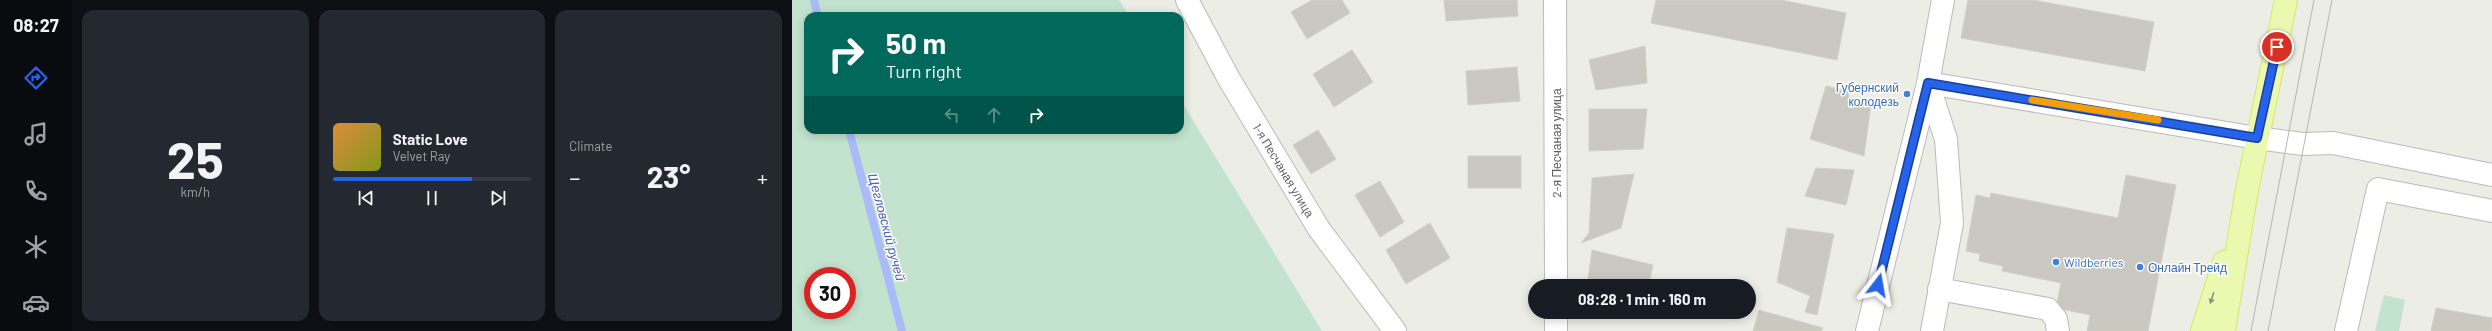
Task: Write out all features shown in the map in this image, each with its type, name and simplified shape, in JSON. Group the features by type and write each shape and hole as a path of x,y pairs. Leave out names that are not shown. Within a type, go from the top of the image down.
{"main road":[{"path":"2224,331 2246,195 2286,0"},
{"path":"2202,331 2246,195"}],"street":[{"name":"1-я Песчаная улица","path":"1187,0 1229,79 1319,229 1395,331"},
{"name":"2-я Песчаная улица","path":"1556,0 1556,279"},
{"path":"1867,331 1928,84 1943,0"},
{"path":"1928,84 2257,138 2303,144 2333,143 2492,175"},
{"path":"1928,84 1946,139 1952,223 1932,331"},
{"path":"2346,331 2378,189 2492,211"},
{"path":"1939,289 2048,310 2056,319 2058,331"},
{"path":"1556,319 1556,331"}],"green space":[{"path":"792,0 1119,0 1126,12 804,12 804,134 1184,134 1184,106 1322,331 792,331"},
{"path":"2384,295 2405,300 2399,331 2375,331"}],"building":[{"path":"1312,0 1342,0 1350,13 1307,39 1291,12"},
{"path":"1444,0 1517,0 1518,16 1446,21"},
{"path":"1656,0 1781,0 1846,13 1837,60 1651,23"},
{"path":"1968,0 2033,0 2154,22 2145,71 1961,38"},
{"path":"1645,46 1647,83 1596,90 1589,60"},
{"path":"1352,50 1373,82 1334,107 1313,74"},
{"path":"1517,67 1520,101 1468,105 1466,71"},
{"path":"1826,86 1848,91 1849,108 1871,104 1864,156 1810,139"},
{"path":"1589,109 1647,109 1643,149 1589,151"},
{"path":"1318,130 1336,159 1311,174 1293,145"},
{"path":"1468,156 1521,156 1521,188 1468,188"},
{"path":"1816,168 1854,170 1846,205 1805,196"},
{"path":"1634,174 1621,228 1581,243 1589,233 1592,178"},
{"path":"2126,175 2176,185 2148,331 2087,331 2090,315 2056,308 2061,283 2002,271 2003,266 1979,261 1980,254 1966,251 1976,195 1990,198 1991,193 2118,218"},
{"path":"1380,181 1404,222 1380,237 1355,195"},
{"path":"1430,223 1450,258 1406,284 1386,250"},
{"path":"1787,228 1834,234 1817,315 1805,312 1810,296 1777,282"},
{"path":"1592,250 1653,265 1650,279 1588,279"},
{"path":"2436,308 2492,318 2492,331 2431,331"},
{"path":"1759,310 1823,328 1821,331 1753,331"}],"waterway":[{"name":"Щегловский ручей","path":"814,0 817,12"},
{"name":"Щегловский ручей","path":"850,134 902,331"}],"tram line":[{"path":"2251,331 2314,0"},
{"path":"2268,331 2332,0"}],"slow traffic":[{"path":"2032,100 2158,120"}],"place":[{"name":"Губернский колодезь","path":"1907,94"},
{"name":"Wildberries","path":"2056,262"},
{"name":"Онлайн Трейд","path":"2140,267"}],"route":[{"path":"1878,285 1928,83 2257,138 2277,47"}]}
